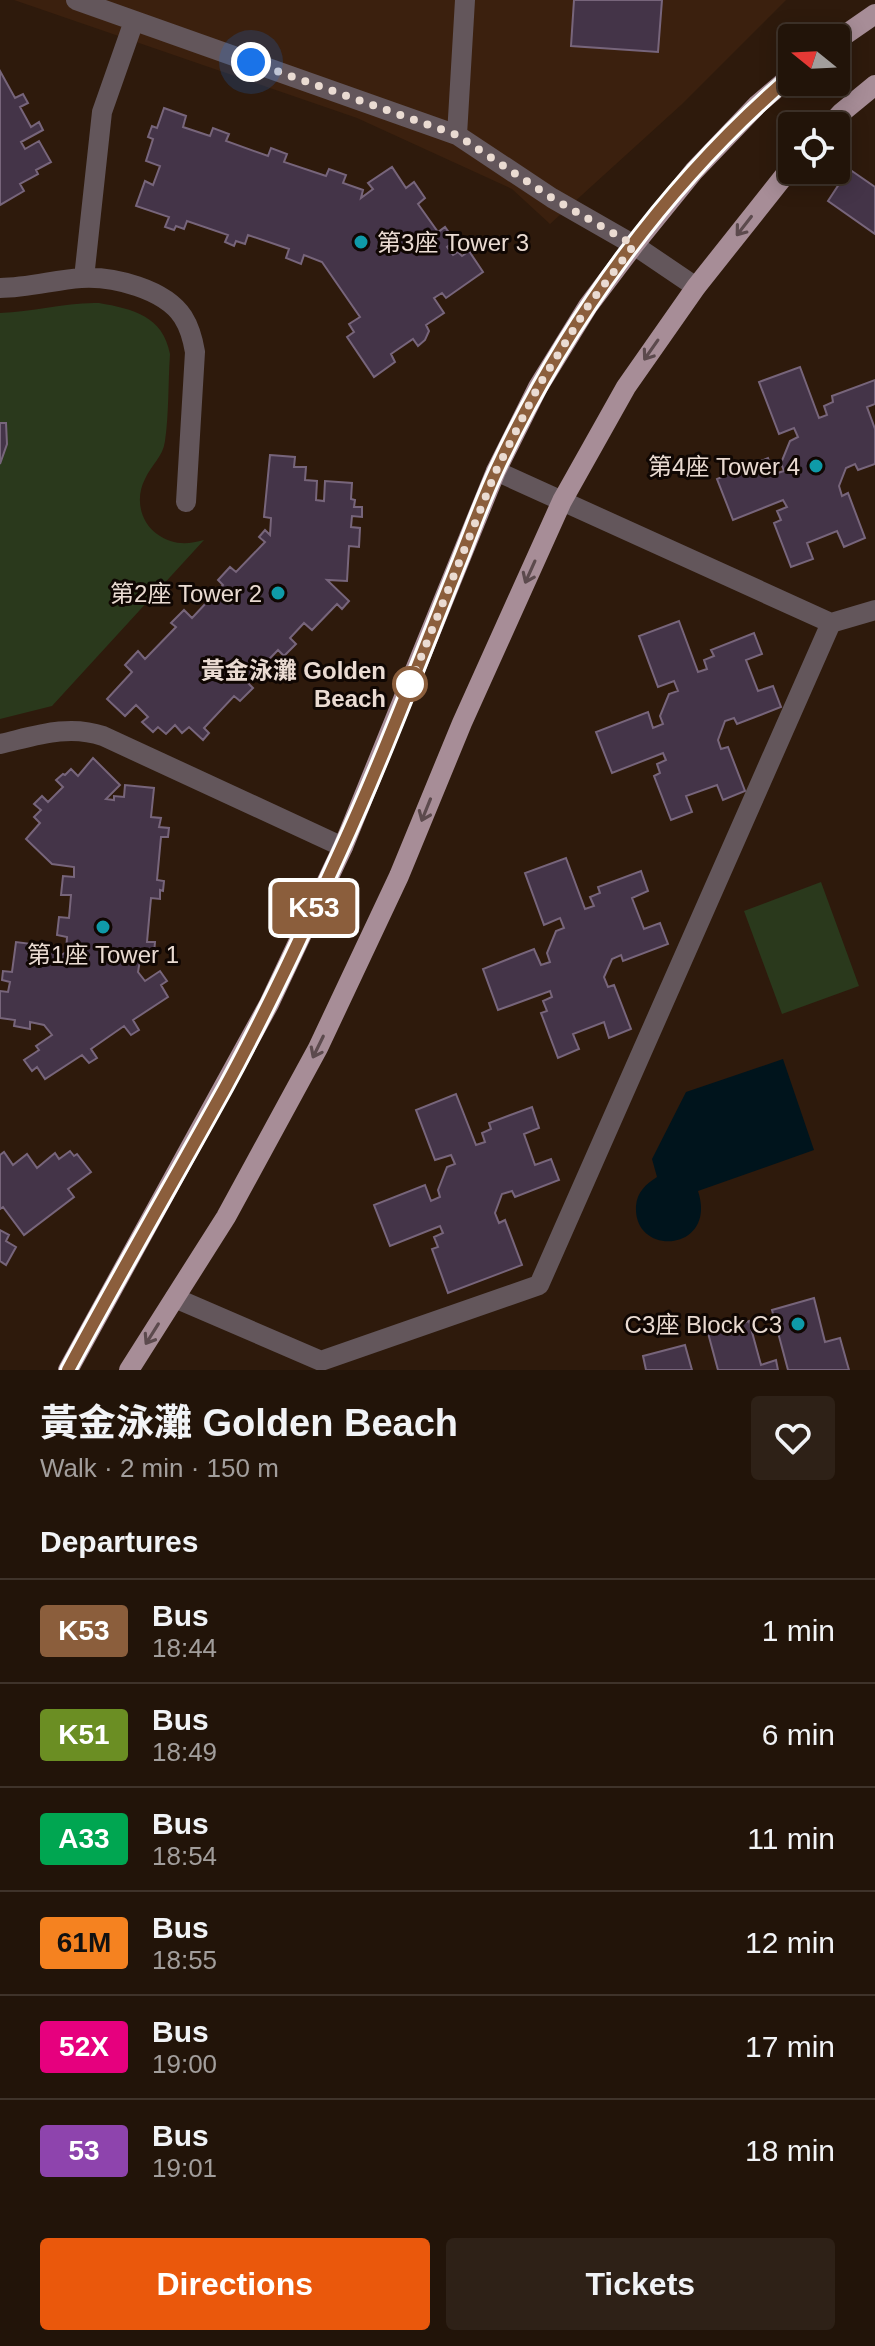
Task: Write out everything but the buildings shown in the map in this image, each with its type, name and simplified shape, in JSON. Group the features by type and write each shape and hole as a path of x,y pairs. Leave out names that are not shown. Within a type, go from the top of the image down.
{"main road":[{"path":"850,31 875,14"},
{"path":"842,112 875,85"},
{"path":"68,1370 255,1031 343,847 496,471 538,387 588,306 634,245 694,171 778,87"},
{"path":"129,1370 226,1217 318,1048 399,876 462,723 562,501 626,387 696,287 778,184"}],"lane":[{"path":"76,0 457,135 696,287"},
{"path":"457,135 465,0"},
{"path":"84,278 102,112 134,21"},
{"path":"0,288 24,288 84,278 125,282 173,304 192,333 195,352 186,502"},
{"path":"496,471 831,623 875,610"},
{"path":"175,1298 321,1361 539,1285 831,623"},
{"path":"0,744 56,731 88,731 343,847"}],"shaded area":[{"path":"14,0 786,0 681,105 550,224 512,189 357,118"}],"green space":[{"path":"99,303 145,316 161,331 170,354 165,441 142,486 140,502 143,516 151,529 168,540 192,543 204,540 52,706 0,719 0,313"},
{"path":"821,882 859,986 782,1014 744,911"}],"water":[{"path":"783,1059 814,1150 698,1191 701,1211 696,1226 686,1236 673,1241 660,1240 647,1234 639,1223 638,1197 657,1177 652,1159 686,1092"}],"bus line":[{"name":"K53","path":"68,1370 269,1004 343,847 496,471 538,387 588,306 634,245 694,171 778,87"}],"place":[{"name":"第3座 Tower 3","path":"361,242"},
{"name":"第4座 Tower 4","path":"816,466"},
{"name":"第2座 Tower 2","path":"278,593"},
{"name":"黃金泳灘 Golden Beach","path":"410,684"},
{"name":"第1座 Tower 1","path":"103,927"},
{"name":"C3座 Block C3","path":"798,1324"}],"route":[{"path":"251,62 457,135 552,198 634,245 588,306 538,387 496,471 409,687 410,684"}]}
